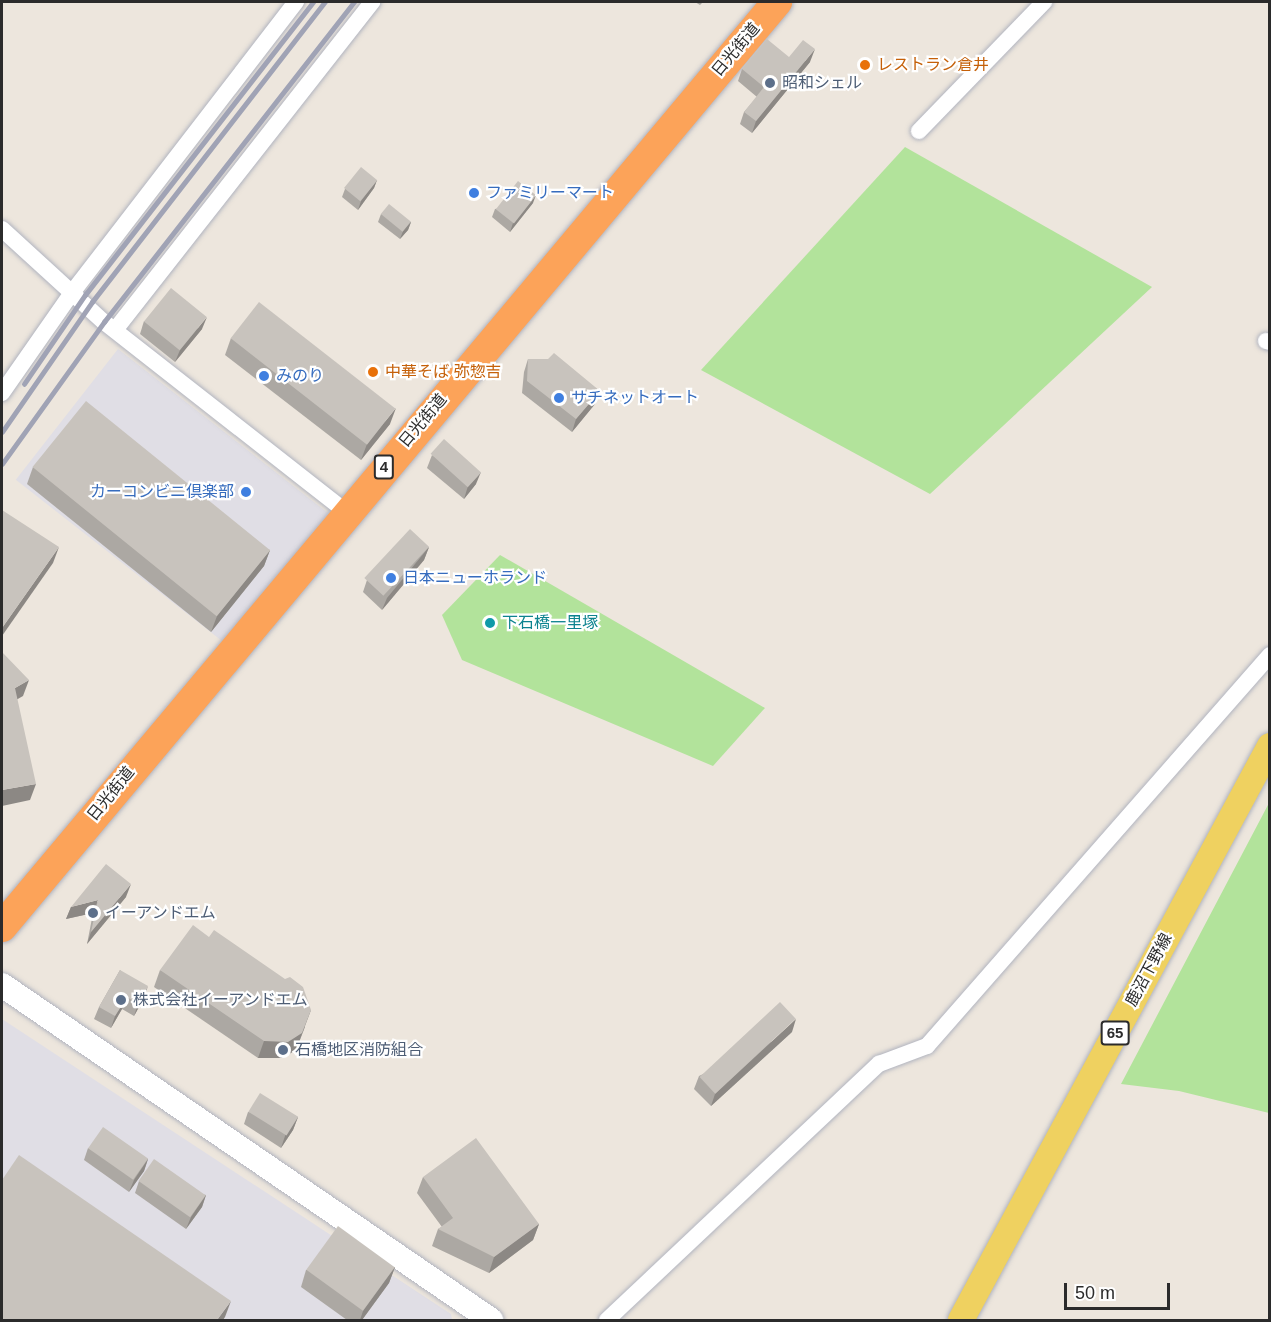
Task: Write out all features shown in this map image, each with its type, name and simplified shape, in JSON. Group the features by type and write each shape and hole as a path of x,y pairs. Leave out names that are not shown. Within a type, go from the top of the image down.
{"highway":[{"name":"日光街道","path":"2,927 346,512 777,2"}],"main road":[{"name":"鹿沼下野線","path":"962,1320 1269,746"}],"street":[{"path":"2,393 71,294 296,2"},
{"path":"115,330 372,2"},
{"path":"918,131 1044,2"},
{"path":"2,229 71,294 346,512"},
{"path":"607,1320 879,1064 927,1046 1269,655"},
{"path":"2,985 478,1317"}],"shaded area":[{"path":"118,349 328,513 226,644 16,480"},
{"path":"2,1019 451,1314 452,1320 2,1320"}],"green space":[{"path":"905,147 1152,287 930,494 701,370"},
{"path":"500,555 765,708 713,766 462,660 442,615"},
{"path":"1269,803 1269,1113 1179,1091 1121,1084"}],"building":[{"path":"767,39 789,57 803,40 815,49 756,121 744,112 764,87 742,69"},
{"path":"361,167 377,180 360,201 344,188"},
{"path":"518,181 536,195 514,224 496,209"},
{"path":"389,204 411,222 403,232 381,214"},
{"path":"171,288 207,317 180,350 144,321"},
{"path":"259,302 395,409 367,445 231,338"},
{"path":"554,353 600,391 576,419 527,381 528,359 548,359"},
{"path":"86,401 270,550 217,616 33,467"},
{"path":"444,439 481,472 468,487 431,454"},
{"path":"2,510 59,547 2,628"},
{"path":"410,529 429,547 383,596 364,578"},
{"path":"2,652 29,680 15,688 36,784 2,790"},
{"path":"106,864 131,884 91,932 98,900 71,907"},
{"path":"193,925 209,937 214,930 285,979 290,977 303,987 311,1010 302,1033 288,1042 264,1041 160,970"},
{"path":"120,970 148,986 138,1004 127,997 115,1016 99,1007"},
{"path":"780,1002 796,1019 715,1094 700,1077"},
{"path":"260,1093 298,1117 287,1136 248,1112"},
{"path":"103,1127 148,1159 133,1180 88,1148"},
{"path":"476,1138 539,1224 494,1257 438,1229 453,1218 423,1177"},
{"path":"19,1155 231,1301 217,1320 2,1320 2,1180"},
{"path":"154,1159 206,1195 190,1217 139,1181"},
{"path":"338,1226 395,1267 363,1311 306,1270"}],"railway":[{"path":"24,384 85,295 313,2"},
{"path":"2,432 92,302 325,2"},
{"path":"2,464 104,322 354,2"}],"place":[{"name":"レストラン倉井","path":"865,65"},
{"name":"昭和シェル","path":"770,83"},
{"name":"ファミリーマート","path":"474,193"},
{"name":"中華そば 弥惣吉","path":"373,372"},
{"name":"みのり","path":"264,376"},
{"name":"サチネットオート","path":"559,398"},
{"name":"カーコンビニ倶楽部","path":"246,492"},
{"name":"日本ニューホランド","path":"391,578"},
{"name":"下石橋一里塚","path":"490,623"},
{"name":"イーアンドエム","path":"93,913"},
{"name":"株式会社イーアンドエム","path":"121,1000"},
{"name":"石橋地区消防組合","path":"283,1050"}]}
